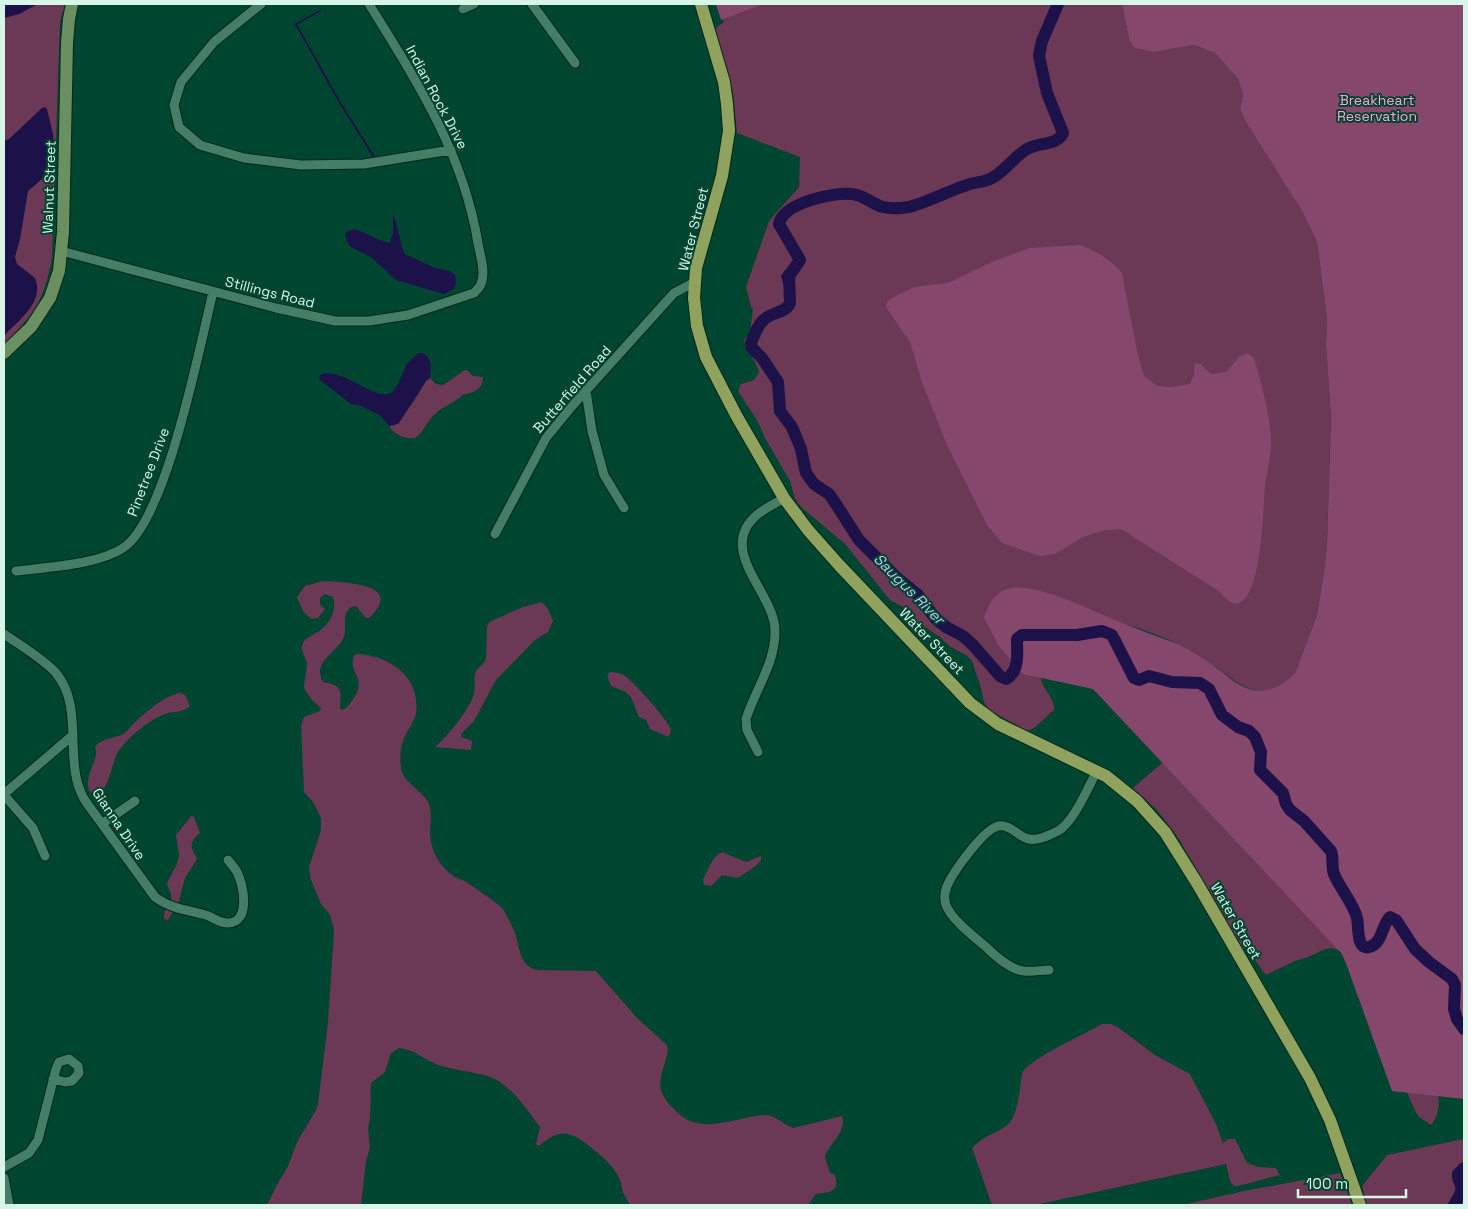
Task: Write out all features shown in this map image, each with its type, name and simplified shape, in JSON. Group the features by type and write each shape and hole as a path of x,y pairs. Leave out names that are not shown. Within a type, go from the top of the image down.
{"main road":[{"name":"Walnut Street","path":"4,353 31,327 50,298 59,271 63,232 67,43 72,4"},
{"name":"Water Street","path":"701,4 724,82 728,131 725,164 701,248 694,298 698,326 706,357 732,408 784,498 808,530 970,703 998,724 1106,776 1137,801 1165,832 1197,883 1310,1078 1330,1120 1360,1205"}],"street":[{"path":"261,4 214,42 181,82 174,105 179,126 200,145 244,158 301,165 364,164 451,150"},
{"name":"Indian Rock Drive","path":"369,4 410,71 451,150 460,174 475,225 482,270 481,285 474,294"},
{"path":"463,9 474,4"},
{"path":"532,4 575,63"},
{"name":"Stillings Road","path":"61,251 212,292 335,321 369,321 408,316 474,294"},
{"name":"Butterfield Road","path":"495,534 546,438 674,293 695,282"},
{"name":"Pinetree Drive","path":"16,570 93,561 114,553 134,540 150,511 167,468 185,412 212,292"},
{"path":"586,391 592,431 604,475 624,508"},
{"path":"758,752 747,730 746,719 773,653 776,631 770,607 751,574 741,550 746,529 757,514 784,498"},
{"name":"Gianna Drive","path":"4,634 49,667 61,681 68,697 75,769 79,786 86,802 155,897 171,907 206,915 226,923 238,920 242,916 244,906 242,887 237,872 228,860"},
{"path":"45,856 33,828 4,794 73,735"},
{"path":"1049,970 1019,971 996,958 954,917 946,905 947,887 969,852 981,838 994,828 1003,826 1012,829 1029,840 1043,838 1060,830 1070,819 1096,771"},
{"path":"102,824 135,801"},
{"path":"4,1167 18,1161 34,1148 40,1134 54,1079"},
{"path":"4,1178 9,1205"}],"shaded area":[{"path":"4,4 65,4 60,22 52,257 46,284 37,305 31,315 4,344"},
{"path":"4,4 38,4 19,14 4,18"},
{"path":"715,4 1122,4 1129,39 1154,52 1194,45 1215,53 1238,79 1243,95 1240,108 1302,211 1317,242 1327,319 1326,345 1331,418 1327,544 1317,615 1296,671 1278,686 1262,691 1241,685 1210,663 1172,641 1111,619 1221,685 1464,735 1464,1099 1436,1078 1438,1108 1435,1120 1431,1125 1419,1117 1415,1111 1340,951 1331,948 1325,949 1266,975 1247,946 1243,950 1177,836 1157,810 1133,788 1163,762 1112,690 1041,675 1041,680 1054,705 1054,710 1034,728 1027,731 989,710 984,702 972,661 916,621 903,607 890,600 845,544 801,507 795,499 790,481 758,422 738,391 741,384 754,380 759,372 746,348 744,340 750,333 753,308 751,307 746,287 769,221 799,187 800,157 737,133 733,93 714,29 724,22"},
{"path":"45,107 53,134 55,156 42,179 28,191 15,257 17,264 35,278 36,295 23,317 4,336 4,141 9,139"},
{"path":"393,215 405,254 435,268 450,271 455,275 454,289 444,294 396,280 371,257 351,247 347,242 345,233 354,229 390,243 393,233"},
{"path":"797,265 791,303 788,307 781,276 785,270"},
{"path":"418,353 426,355 430,361 430,378 426,381 399,423 395,425 389,426 380,415 361,406 351,404 319,379 320,375 329,373 338,375 377,393 385,394 395,389 407,364"},
{"path":"465,370 473,376 483,377 483,381 477,390 464,394 438,411 415,438 400,436 391,429 389,426 405,414 426,381 430,378 436,384 443,385"},
{"path":"323,581 358,584 375,590 380,595 380,602 376,611 369,618 366,618 356,606 347,611 345,635 322,664 320,675 323,682 334,685 339,689 341,696 340,708 342,710 351,702 358,687 353,668 354,655 369,655 380,659 400,670 408,679 416,700 416,713 402,744 401,767 405,777 425,797 430,806 431,840 436,855 445,869 503,909 515,933 521,956 527,965 538,970 596,971 638,1019 667,1045 668,1049 660,1084 661,1090 670,1105 687,1119 697,1123 708,1124 766,1115 793,1128 842,1116 843,1122 840,1133 825,1157 830,1173 834,1174 836,1179 836,1187 830,1192 816,1194 808,1205 630,1205 622,1189 621,1182 611,1165 576,1137 570,1134 558,1134 539,1146 536,1144 540,1127 516,1096 501,1083 484,1075 438,1065 415,1052 399,1048 391,1053 385,1072 371,1083 368,1129 370,1148 366,1161 361,1205 267,1205 288,1166 297,1142 318,1104 328,1022 334,930 330,915 321,904 311,880 309,867 321,830 321,818 313,802 304,792 301,725 304,717 320,711 321,708 311,699 304,688 307,664 302,648 306,640 321,630 331,618 334,603 333,597 325,594 320,598 320,605 325,609 318,618 311,619 303,611 297,597 305,586"},
{"path":"542,602 548,609 553,621 548,632 535,640 496,680 474,721 461,734 462,737 472,741 471,750 435,747 458,722 472,699 475,690 475,674 486,658 487,627 489,622 523,607"},
{"path":"610,672 625,676 651,702 665,719 671,730 668,737 650,729 646,720 639,717 631,697 624,691 611,686 607,675"},
{"path":"180,693 185,695 190,706 181,711 159,716 134,734 117,754 108,782 100,792 94,794 90,792 88,780 96,756 95,747 104,740 124,733 156,705 174,694"},
{"path":"191,816 194,817 200,833 192,842 193,851 197,859 185,878 179,901 168,920 164,919 171,898 167,883 177,864 179,855 176,835"},
{"path":"722,852 746,862 761,856 761,860 738,878 722,875 711,886 704,885 703,879 711,864 715,857"},
{"path":"1102,1024 1111,1024 1119,1028 1155,1055 1190,1074 1216,1124 1223,1143 1228,1139 1235,1139 1247,1163 1258,1167 1276,1168 1280,1175 1234,1186 1230,1181 1226,1164 1035,1205 992,1205 972,1148 981,1140 1010,1122 1018,1102 1022,1073 1027,1067 1046,1054"},
{"path":"1464,1139 1464,1205 1367,1205 1362,1186 1387,1155"},
{"path":"1340,1173 1352,1205 1182,1205 1244,1191"}],"green space":[{"path":"716,4 763,4 721,20"},
{"name":"Breakheart Reservation","path":"1122,4 1464,4 1464,1099 1392,1091 1343,955 1093,689 1023,674 998,645 984,617 992,600 1002,591 1018,588 1046,592 1178,644 1221,671 1234,682 1248,689 1263,690 1271,689 1285,682 1296,671 1317,615 1327,544 1331,418 1326,345 1327,319 1317,242 1302,211 1245,120 1240,108 1243,95 1238,79 1215,53 1194,45 1154,52 1135,48 1129,39"},
{"path":"1081,245 1103,256 1122,273 1137,351 1144,376 1157,386 1172,387 1190,384 1194,375 1195,363 1201,364 1211,374 1226,372 1239,357 1247,353 1254,358 1268,417 1271,449 1265,486 1257,569 1247,597 1239,603 1230,602 1217,590 1121,529 1105,530 1083,537 1055,554 1039,556 1002,543 987,525 947,445 922,382 910,342 886,307 887,302 892,298 914,287 948,283 994,261 1030,248"}],"waterway":[{"name":"Saugus River","path":"1058,4 1042,41 1039,56 1047,93 1063,133 1060,137 1052,142 1027,149 990,179 970,184 909,207 886,208 860,196 844,194 810,200 789,210 779,224 800,260 789,276 790,303 786,309 763,320 751,343 752,348 762,358 778,382 780,411 792,427 801,449 806,473 814,484 829,494 859,540 897,578 918,595 935,618 946,627 963,636 973,645 1000,676 1006,679 1014,671 1017,661 1017,639 1022,635 1077,635 1102,631 1112,635 1134,678 1139,680 1149,676 1172,682 1200,683 1209,689 1222,715 1238,727 1249,731 1255,737 1261,752 1260,770 1283,793 1290,810 1304,821 1331,851 1334,874 1355,912 1362,945 1365,947 1374,945 1390,917 1396,920 1415,949 1452,979 1455,985 1454,1009 1457,1019 1464,1029"},
{"path":"321,10 296,24 339,101 374,157"},
{"name":"Saugus River","path":"1454,1205 1461,1191 1458,1174 1464,1168"}]}
